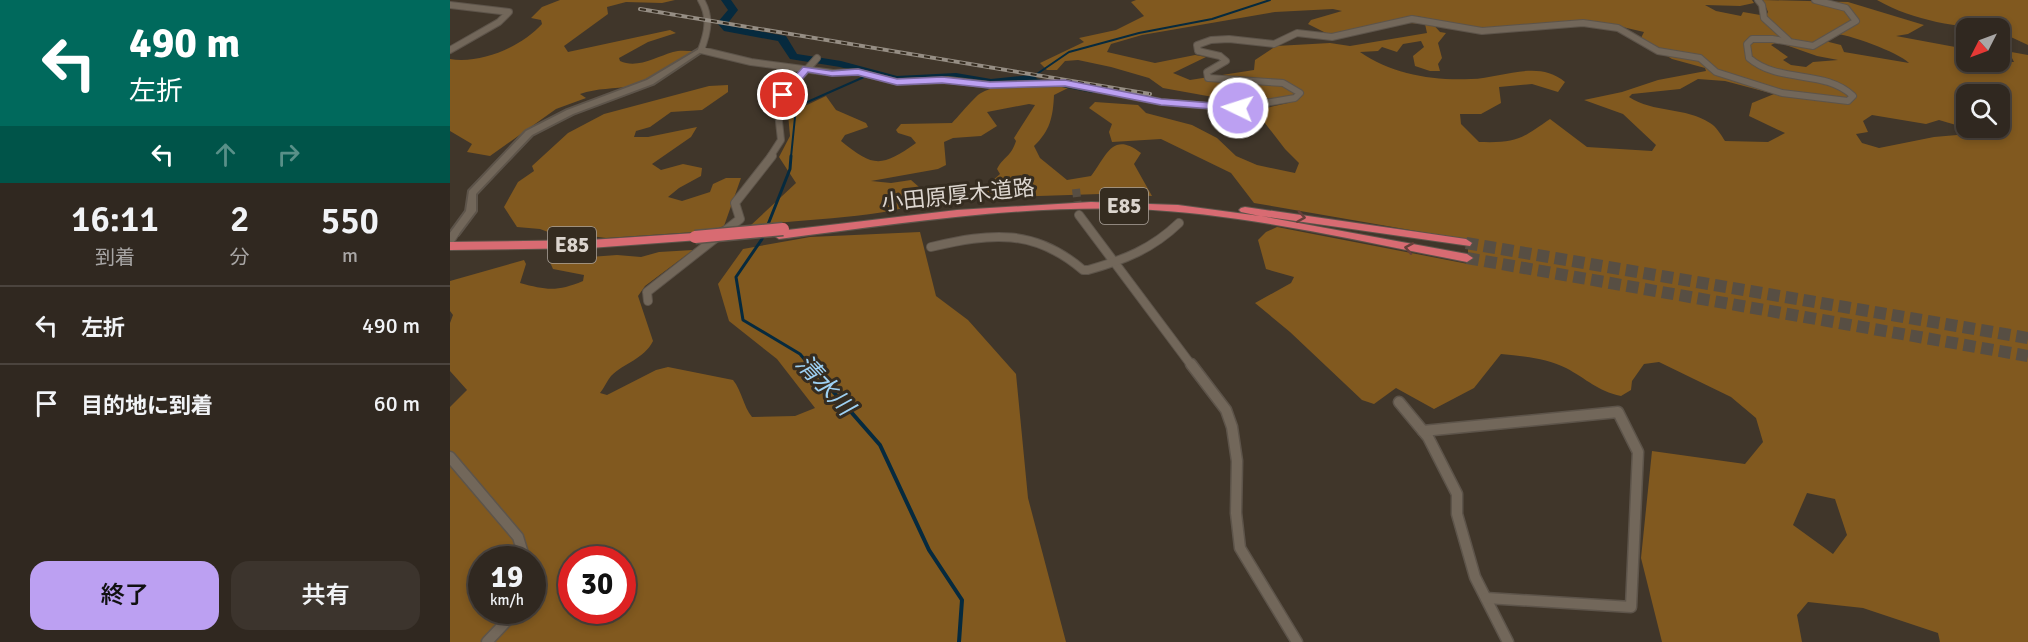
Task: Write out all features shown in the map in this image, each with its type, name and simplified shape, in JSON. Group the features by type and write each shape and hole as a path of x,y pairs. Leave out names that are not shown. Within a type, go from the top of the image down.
{"highway":[{"name":"小田原厚木道路","path":"781,232 1005,204 1138,200 1283,214 1466,243"},
{"name":"小田原厚木道路","path":"450,253 579,251 1005,210 1137,206 1235,217 1467,258"},
{"name":"小田原厚木道路","path":"450,246 694,240"}],"street":[{"path":"453,237 471,211 472,193 530,133 570,112 650,82 701,50 709,32 707,13 701,0"},
{"path":"1758,0 1762,5 1761,15 1771,27 1796,45"},
{"path":"701,50 751,62 832,73 858,72 897,82 942,80 990,85 1065,83 1161,102 1238,108 1295,98 1299,93 1294,87 1281,83 1208,78 1207,72 1226,61 1220,56 1198,51 1197,45 1211,40 1229,39 1274,44 1295,34 1332,37 1412,19 1430,20 1482,31 1577,23 1618,28 1661,52 1696,57 1705,61 1716,72 1782,93 1839,101 1852,99 1852,94 1843,87 1781,75 1757,65 1750,59 1747,44 1752,39 1764,38 1796,45 1820,44 1856,21 1854,15 1846,8 1815,0"},
{"path":"450,5 509,12 499,22 450,50"},
{"path":"648,301 647,292 664,276 740,219 735,203 780,145 782,137 778,124 777,103 816,59"},
{"path":"1079,215 1226,410 1236,444 1236,531 1240,548 1297,642"},
{"path":"931,247 968,238 1017,237 1058,248 1083,270 1114,263 1153,247 1179,223"},
{"path":"1400,402 1423,431 1457,494 1457,514 1475,577 1508,642"},
{"path":"1423,431 1618,412 1638,452 1631,607 1486,598"},
{"path":"450,457 518,537 521,546"},
{"path":"487,642 504,624"}],"shaded area":[{"path":"560,0 675,0 662,3 626,2 607,7 608,14 564,46 568,52 670,30 676,33 648,42 619,58 620,61 633,64 675,51 693,51 664,72 640,84 580,94 586,98 556,109 490,156 467,152 472,144 450,131 450,59 474,59 512,46 542,24 541,20 531,18 542,7"},
{"path":"1136,0 1752,0 1754,3 1740,6 1705,5 1716,11 1741,16 1743,12 1766,16 1768,12 1763,0 1848,2 1924,25 1908,34 1896,36 1956,47 1956,72 2010,72 2010,62 2014,62 2010,52 2028,55 2028,642 1940,642 1938,633 1863,608 1808,602 1797,615 1802,642 1662,642 1641,558 1652,451 1745,464 1763,442 1756,418 1731,397 1659,362 1644,364 1632,381 1631,390 1621,396 1599,388 1573,372 1550,362 1501,354 1474,388 1434,409 1396,388 1374,404 1362,400 1290,332 1255,303 1291,283 1294,277 1266,269 1258,240 1266,232 1277,227 1468,264 1468,240 1254,203 1231,173 1161,139 1112,142 1109,132 1112,124 1089,108 1095,102 1138,105 1146,113 1192,125 1217,138 1236,156 1257,165 1295,173 1299,163 1258,114 1266,108 1288,103 1257,96 1213,97 1163,88 1149,78 1078,60 1065,61 1057,70 1047,70 1040,63 1084,42 1079,38 1116,30 1144,16 1131,2","holes":["1333,9 1342,11 1311,20 1308,24 1330,35 1416,16 1479,28 1546,25 1574,20 1601,22 1644,32 1640,40 1672,59 1705,68 1706,71 1658,80 1622,92 1584,100 1623,114 1656,145 1652,151 1587,147 1550,119 1517,139 1479,142 1461,124 1460,114 1481,114 1501,103 1499,87 1532,84 1558,92 1565,82 1555,75 1532,71 1471,79 1427,77 1385,66 1360,52 1378,51 1382,47 1397,52 1403,44 1421,41 1424,47 1413,56 1415,66 1430,71 1440,71 1438,64 1442,58 1438,43 1446,33 1440,32 1431,22 1418,20 1409,23 1425,24 1427,33 1350,46 1330,43 1276,46 1255,60 1254,70 1190,80 1173,73 1206,57 1195,55 1155,63 1107,52 1111,44 1142,35 1275,12","1832,33 1884,49 1909,63 1844,52 1841,45 1821,40 1823,36","1777,42 1817,56 1838,60 1813,62 1806,67 1791,65 1783,60 1788,57 1771,45","1698,79 1725,81 1774,94 1752,103 1749,116 1785,133 1768,142 1725,141 1714,126 1701,118 1648,106 1629,97 1632,94 1680,89","1807,493 1835,499 1847,535 1833,554 1793,525"]},
{"path":"1877,0 2028,0 2028,45 2010,37 2010,18 1956,18 1956,26 1921,18"},
{"path":"728,85 728,92 702,110 671,112 650,127 636,131 634,137 648,137 697,127 691,137 652,164 661,170 683,164 702,168 701,176 668,197 682,201 710,192 713,184 726,178 741,178 724,226 710,231 606,238 583,235 559,236 540,229 517,227 504,207 518,182 534,171 532,166 568,133 604,114 709,86"},
{"path":"1006,86 1072,86 1054,95 1050,123 1044,135 1034,146 1040,158 1067,180 1091,176 1111,149 1123,144 1141,153 1134,164 1152,196 1100,194 979,198 982,190 1000,174 997,169 1012,150 1016,141 1014,138 1035,105 1029,104 987,112 997,126 981,136 953,138 944,142 946,165 938,169 871,181 891,183 911,180 919,187 943,192 943,195 923,203 876,213 750,226 796,183 779,157 790,136 788,114 826,96 836,110 866,123 868,127 845,135 841,141 861,156 877,161 894,157 916,143 911,137 898,133 896,130 901,124 952,123 978,95 989,89"},
{"path":"920,232 936,296 968,320 1016,374 1028,498 1066,642 450,642 450,407 467,390 450,371 450,323 453,315 450,311 450,281 524,260 526,264 520,283 545,288 566,287 583,281 584,275 553,269 549,260 617,255 641,257 659,252 693,250 645,286 638,296 653,341 639,357 611,376 600,393 607,395 656,370 668,367 733,380 752,417 795,416 815,408 777,359 729,321 718,284 743,249 810,237"}],"waterway":[{"path":"726,0 733,10 722,23 728,29 782,38 794,57 841,64 897,79 956,76 991,82 1031,78"},
{"path":"1043,81 1031,78 1069,52 1139,33 1212,19 1270,0"},
{"name":"清水川","path":"791,157 796,107 864,77"},
{"path":"1062,86 1093,92"},
{"name":"清水川","path":"767,227 790,169 791,156"},
{"name":"清水川","path":"764,236 736,277 743,320 800,354 810,366"},
{"name":"清水川","path":"809,364 880,445 929,550 962,600 959,642"}],"tunnel":[{"path":"1076,189 1079,215"},
{"path":"1466,243 2028,338"},
{"path":"1467,258 2028,356"}],"railway":[{"path":"640,9 1150,94"}],"route":[{"path":"783,95 806,69 832,73 858,72 897,82 948,80 990,85 1056,82 1161,102 1238,108"}]}
